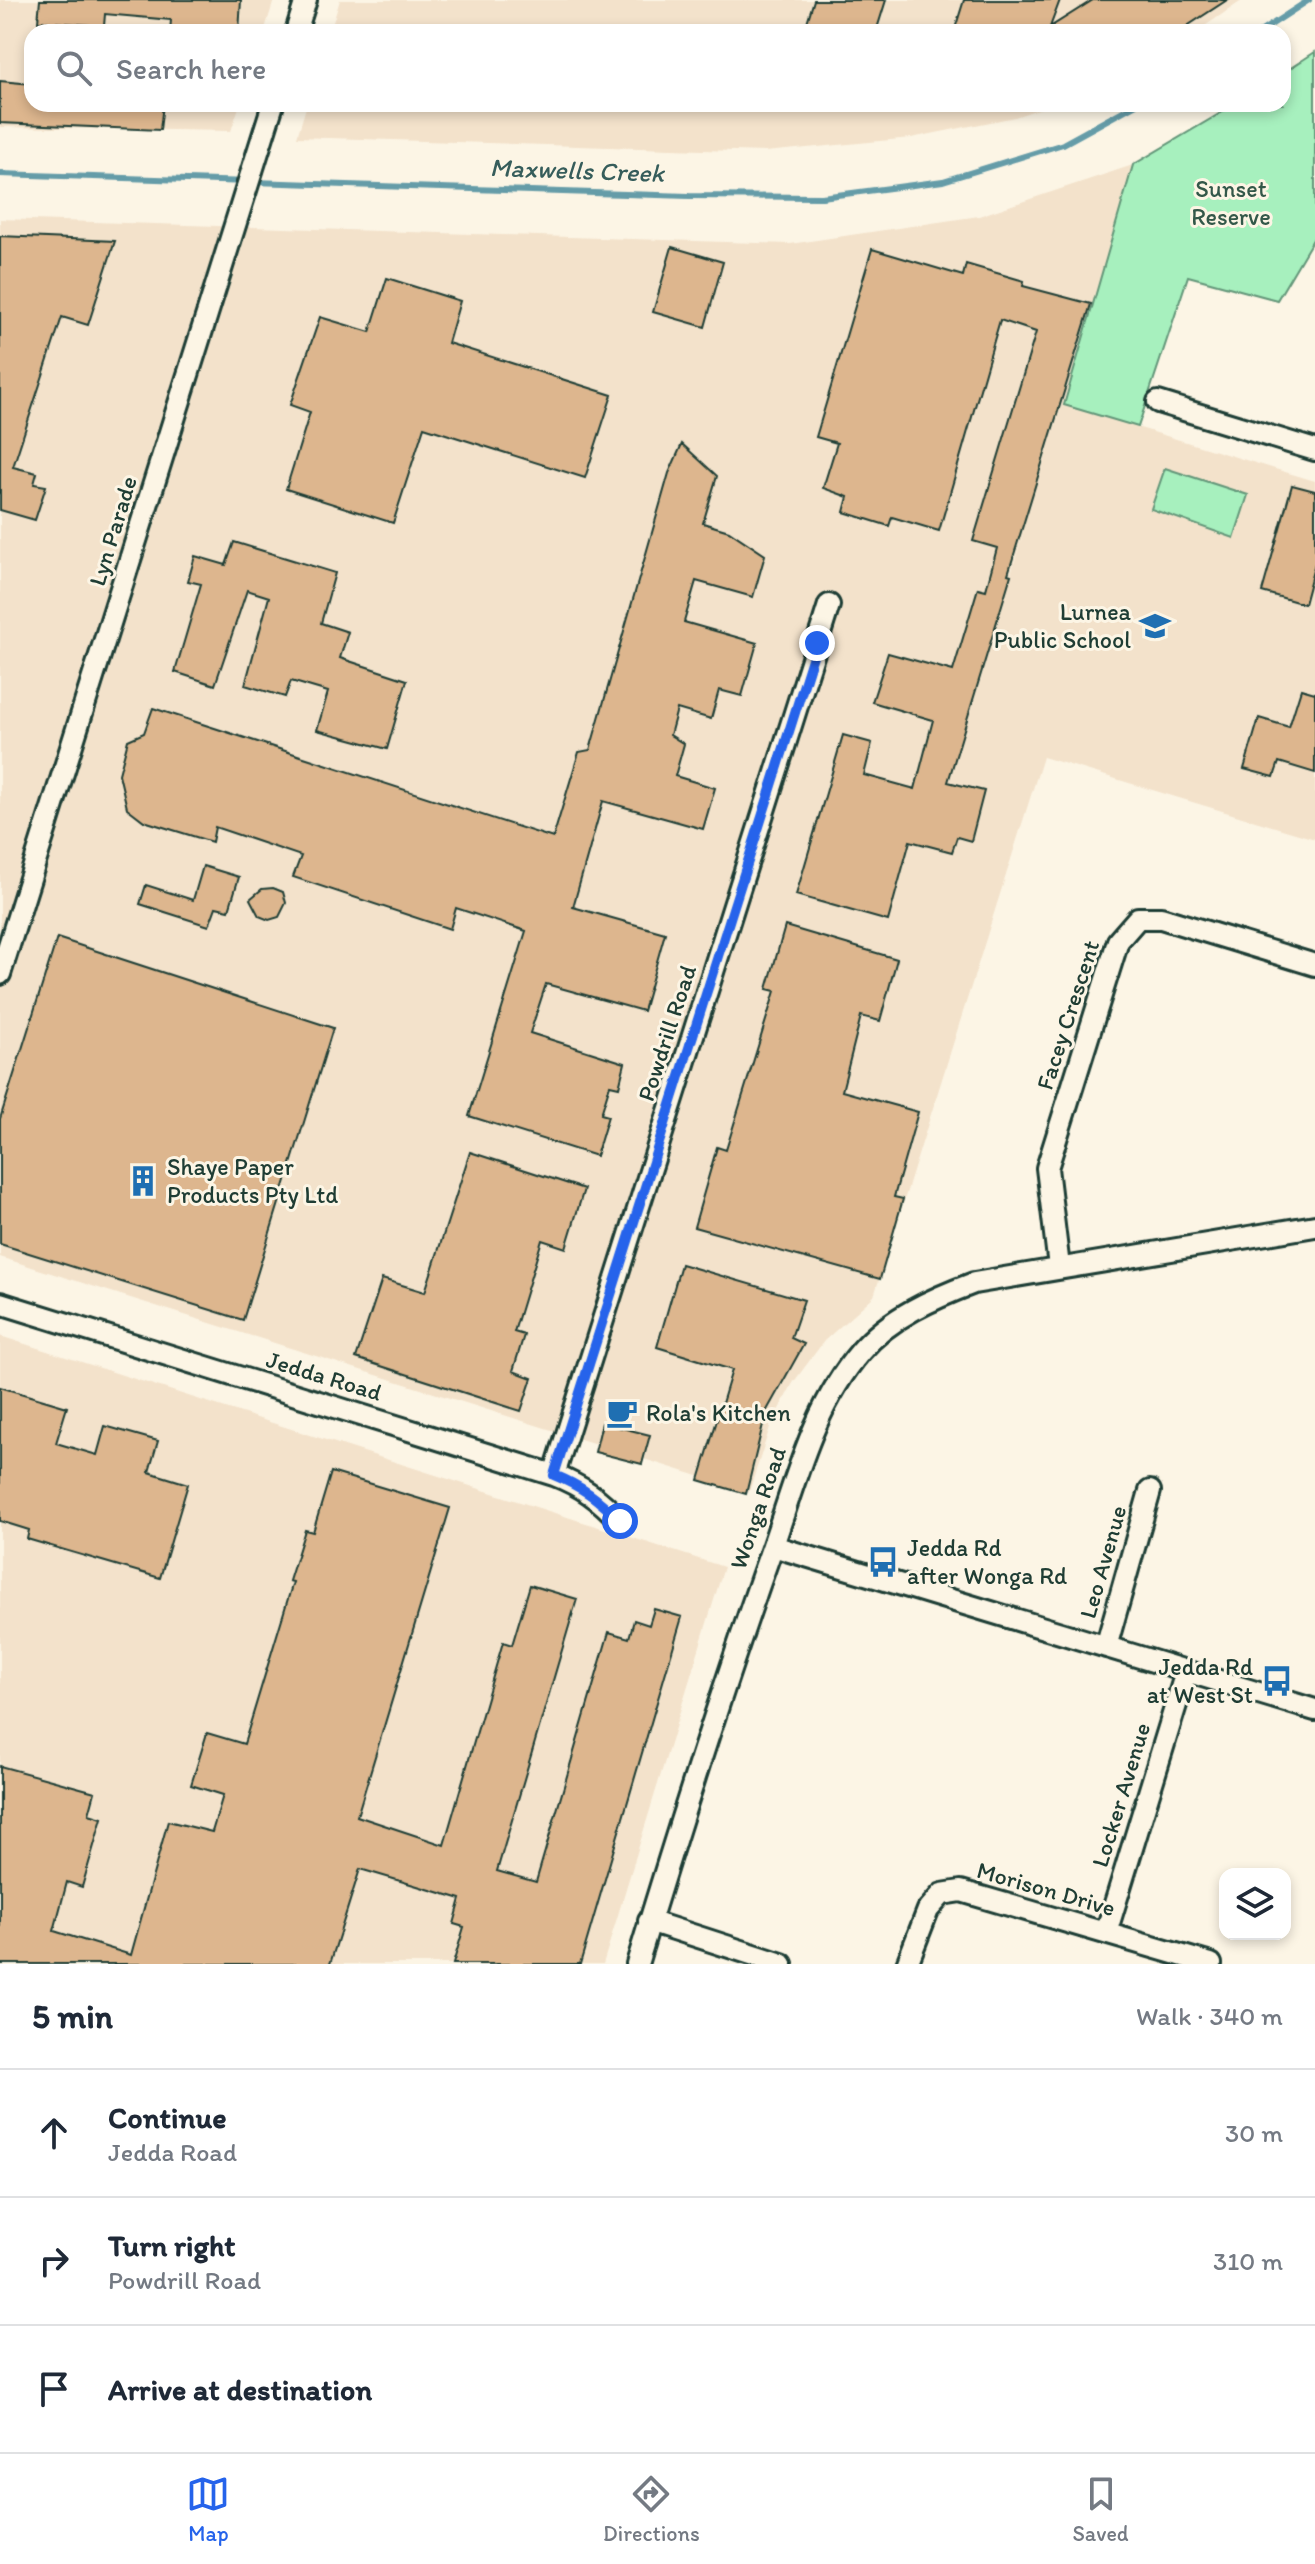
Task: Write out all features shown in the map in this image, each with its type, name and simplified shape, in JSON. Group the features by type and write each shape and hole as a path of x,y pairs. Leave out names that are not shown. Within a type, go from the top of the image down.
{"street":[{"path":"298,24 306,0"},
{"name":"Lyn Parade","path":"0,974 270,112"},
{"path":"1158,402 1315,450"},
{"name":"Powdrill Road","path":"554,1475 829,605"},
{"name":"Facey Crescent","path":"1059,1267 1047,1168 1118,941 1138,918 1161,918 1315,965"},
{"name":"Wonga Road","path":"637,1964 740,1639 804,1454 829,1393 863,1349 897,1321 937,1297 974,1283 1315,1226"},
{"name":"Jedda Road","path":"0,1303 554,1475 582,1487 620,1521"},
{"name":"Leo Avenue","path":"1106,1647 1150,1491"},
{"path":"773,1546 1315,1710"},
{"name":"Locker Avenue","path":"1106,1933 1186,1672"},
{"name":"Morison Drive","path":"907,1964 928,1910 942,1894 961,1891 1211,1964"},
{"path":"649,1921 782,1964"}],"shaded area":[{"path":"0,0 274,0 266,24 24,24 24,112 237,112 231,131 0,127"},
{"path":"340,0 1243,0 1208,24 332,24"},
{"path":"305,112 1030,112 911,138 765,152 297,137"},
{"path":"1133,165 1064,405 1315,481 1315,839 1043,757 874,1296 824,1341 793,1383 771,1424 749,1492 0,1257 0,219 790,244 979,216","holes":["1026,525 962,729 968,732 959,730"]},
{"path":"0,1336 724,1567 603,1964 0,1964"}],"green space":[{"name":"Sunset Reserve","path":"1315,52 1315,236 1277,300 1188,276 1138,427 1064,405 1133,165 1222,112 1291,112 1291,68"},
{"path":"1165,468 1248,495 1234,538 1151,509"}],"building":[{"path":"40,0 241,0 240,24 171,24 171,20 105,14 104,24 38,21"},
{"path":"814,0 886,0 878,24 806,24"},
{"path":"964,0 1060,0 1051,24 956,24"},
{"path":"1093,0 1227,0 1190,24 1055,24"},
{"path":"0,81 24,83 24,112 162,112 160,130 0,123"},
{"path":"0,236 115,241 88,325 62,317 13,467 37,473 34,484 46,486 35,520 0,510"},
{"path":"672,247 723,262 705,327 653,312"},
{"path":"872,249 963,276 966,264 1024,281 1023,286 1091,304 948,782 984,791 971,841 957,837 952,852 910,841 888,921 796,895 843,735 872,743 864,775 915,789 933,720 872,702 888,653 953,671 978,588 986,590 997,548 973,541 1036,332 1000,320 939,531 892,517 889,526 844,512 848,497 823,488 837,443 816,437"},
{"path":"387,278 460,301 448,343 612,395 585,478 424,427 393,523 286,489 310,412 290,405 320,317 370,332"},
{"path":"682,444 717,476 703,523 729,531 765,555 753,597 696,581 684,622 757,643 742,696 719,690 711,719 677,709 670,735 684,744 675,776 715,788 703,829 603,801 573,907 665,933 643,1011 546,984 530,1033 625,1063 619,1087 610,1085 601,1114 608,1116 596,1156 469,1116 526,931 456,908 450,929 293,877 301,856 215,827 212,842 144,821 127,808 119,774 128,740 144,733 153,708 553,838 579,752 590,750 669,473"},
{"path":"1292,485 1315,491 1315,563 1304,604 1262,592"},
{"path":"234,542 335,573 321,623 348,632 340,658 407,680 387,749 317,730 328,692 291,681 285,697 245,685 269,597 247,590 215,685 175,672 201,584 188,581 195,556 226,565"},
{"path":"1301,689 1315,693 1315,773 1279,762 1274,777 1244,769 1259,718 1289,727"},
{"path":"203,866 239,877 229,910 216,907 209,926 140,904 146,885 193,900"},
{"path":"273,888 283,892 286,903 279,917 269,920 259,916 250,899 262,889"},
{"path":"785,926 897,959 880,1021 861,1016 842,1091 918,1112 894,1197 903,1199 880,1279 694,1227 717,1147 726,1150 775,991 767,989"},
{"name":"Shaye Paper Products Pty Ltd","path":"57,938 333,1028 243,1320 0,1244 0,1119"},
{"path":"470,1152 584,1189 566,1248 542,1240 514,1332 524,1335 513,1371 532,1378 521,1411 356,1358 382,1279 425,1292"},
{"path":"681,1264 804,1300 791,1338 804,1344 766,1412 746,1494 699,1480 732,1370 657,1347"},
{"path":"0,1387 67,1407 56,1443 97,1455 105,1426 158,1441 149,1472 188,1484 160,1578 27,1539 29,1530 0,1521"},
{"path":"602,1423 650,1435 642,1464 595,1452"},
{"path":"331,1472 450,1508 357,1816 444,1845 503,1642 512,1645 530,1585 577,1599 497,1871 536,1882 609,1632 629,1638 634,1620 649,1625 654,1609 682,1617 580,1964 453,1964 464,1927 454,1924 461,1899 360,1869 330,1964 0,1964 0,1766 95,1792 89,1814 102,1818 82,1887 67,1882 54,1931 131,1955 168,1821 212,1832 223,1795 191,1785 207,1733 244,1744 293,1582 289,1581 305,1530 313,1532"}],"waterway":[{"name":"Maxwells Creek","path":"1272,24 1309,0"},
{"name":"Maxwells Creek","path":"0,174 689,196 822,197 943,181 1063,144 1121,112"}],"place":[{"name":"Lurnea Public School","path":"1155,626"},
{"name":"Shaye Paper Products Pty Ltd","path":"143,1181"},
{"name":"Rola's Kitchen","path":"622,1413"},
{"name":"Jedda Rd after Wonga Rd","path":"883,1562"},
{"name":"Jedda Rd at West St","path":"1277,1681"}],"route":[{"path":"620,1521 582,1487 554,1475 817,643"}]}
